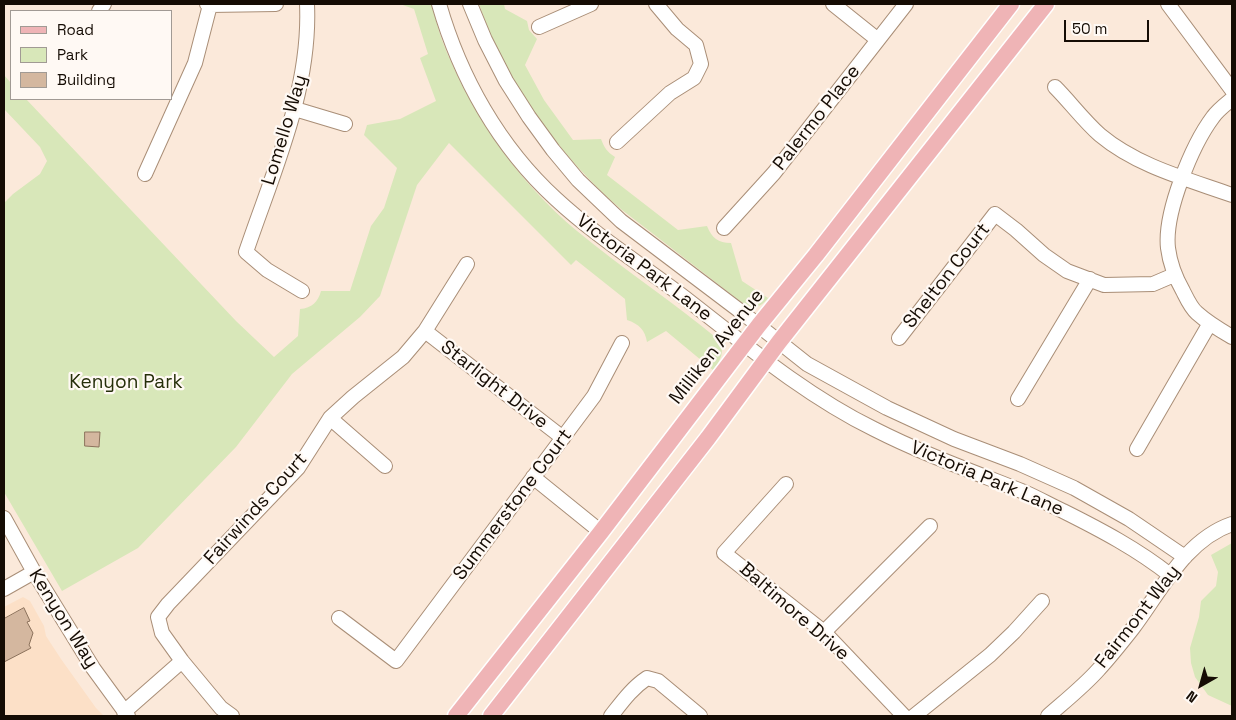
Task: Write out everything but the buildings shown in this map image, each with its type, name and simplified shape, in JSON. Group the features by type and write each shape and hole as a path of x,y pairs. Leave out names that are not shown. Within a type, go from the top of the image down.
{"main road":[{"name":"Milliken Avenue","path":"456,716 601,532 744,344 1011,4"},
{"path":"491,716 708,438 779,342 1046,4"}],"street":[{"path":"145,174 195,63 208,4 276,4"},
{"name":"Lomello Way","path":"302,291 268,270 246,252 295,110 304,68 308,27 307,4"},
{"name":"Victoria Park Lane","path":"439,4 456,55 488,115 524,167 555,199 593,230 656,275 802,388 873,429 948,463 1036,498 1115,538 1170,575"},
{"name":"Victoria Park Lane","path":"470,4 506,81 553,150 578,180 621,221 759,325 807,364 886,408 954,439 1020,464 1074,488 1129,519 1185,557"},
{"path":"540,27 591,4"},
{"path":"617,142 670,93 694,78 701,64 696,45 677,29 656,4"},
{"path":"833,4 878,40"},
{"name":"Palermo Place","path":"724,228 774,173 906,4"},
{"path":"1168,4 1232,90"},
{"path":"1055,87 1099,134 1128,155 1182,178 1232,195"},
{"path":"1232,99 1214,116 1196,143 1182,178 1169,223 1168,247 1174,275 1196,313 1232,337"},
{"path":"295,110 345,124"},
{"name":"Shelton Court","path":"899,338 995,214 1044,255 1067,271 1090,279"},
{"name":"Fairwinds Court","path":"182,661 162,633 158,617 168,604 298,468 330,418 353,397 404,357 425,331 467,264"},
{"path":"1018,398 1090,279 1104,285 1153,284 1174,275"},
{"path":"1138,449 1210,323"},
{"name":"Starlight Drive","path":"425,331 563,438"},
{"name":"Summerstone Court","path":"339,618 396,661 594,396 622,343"},
{"path":"330,418 385,466"},
{"path":"533,477 601,532"},
{"name":"Baltimore Drive","path":"786,484 724,553 824,632 904,716"},
{"name":"Kenyon Way","path":"4,518 34,572 93,668 126,714"},
{"name":"Fairmont Way","path":"1057,714 1099,670 1185,557 1202,541 1232,524"},
{"path":"824,632 930,526"},
{"path":"4,589 34,572"},
{"path":"914,716 990,655 1042,602"},
{"path":"126,714 182,661 221,708 232,716"},
{"path":"611,716 628,694 647,678 658,681 700,716"}],"shaded area":[{"path":"23,597 30,601 44,626 46,636 96,708 104,716 4,716 4,607"}],"green space":[{"name":"Kenyon Park","path":"400,4 432,4 442,40 466,94 515,168 555,211 577,231 719,340 722,352 718,363 713,370 666,331 647,342 641,328 627,320 625,299 576,260 571,265 449,143 417,185 380,296 360,317 292,374 236,447 138,548 62,591 4,492 4,203 40,174 47,161 40,147 4,109 4,75 10,82 10,100 27,100 236,321 274,357 298,336 300,309 314,304 321,291 350,291 371,226 384,208 397,168 364,135 367,125 400,119 436,101 420,58 428,54 414,9"},
{"path":"479,4 504,4 505,9 527,21 529,30 537,39 525,65 544,100 573,140 601,139 606,149 615,157 607,175 678,230 707,226 716,239 731,243 742,281 768,298 765,301 758,306 745,305 622,210 599,189 578,167 537,116 504,61 490,33"},
{"path":"1232,543 1232,706 1208,695 1195,677 1191,663 1190,648 1199,617 1201,601 1216,586 1218,572 1211,555"}]}
